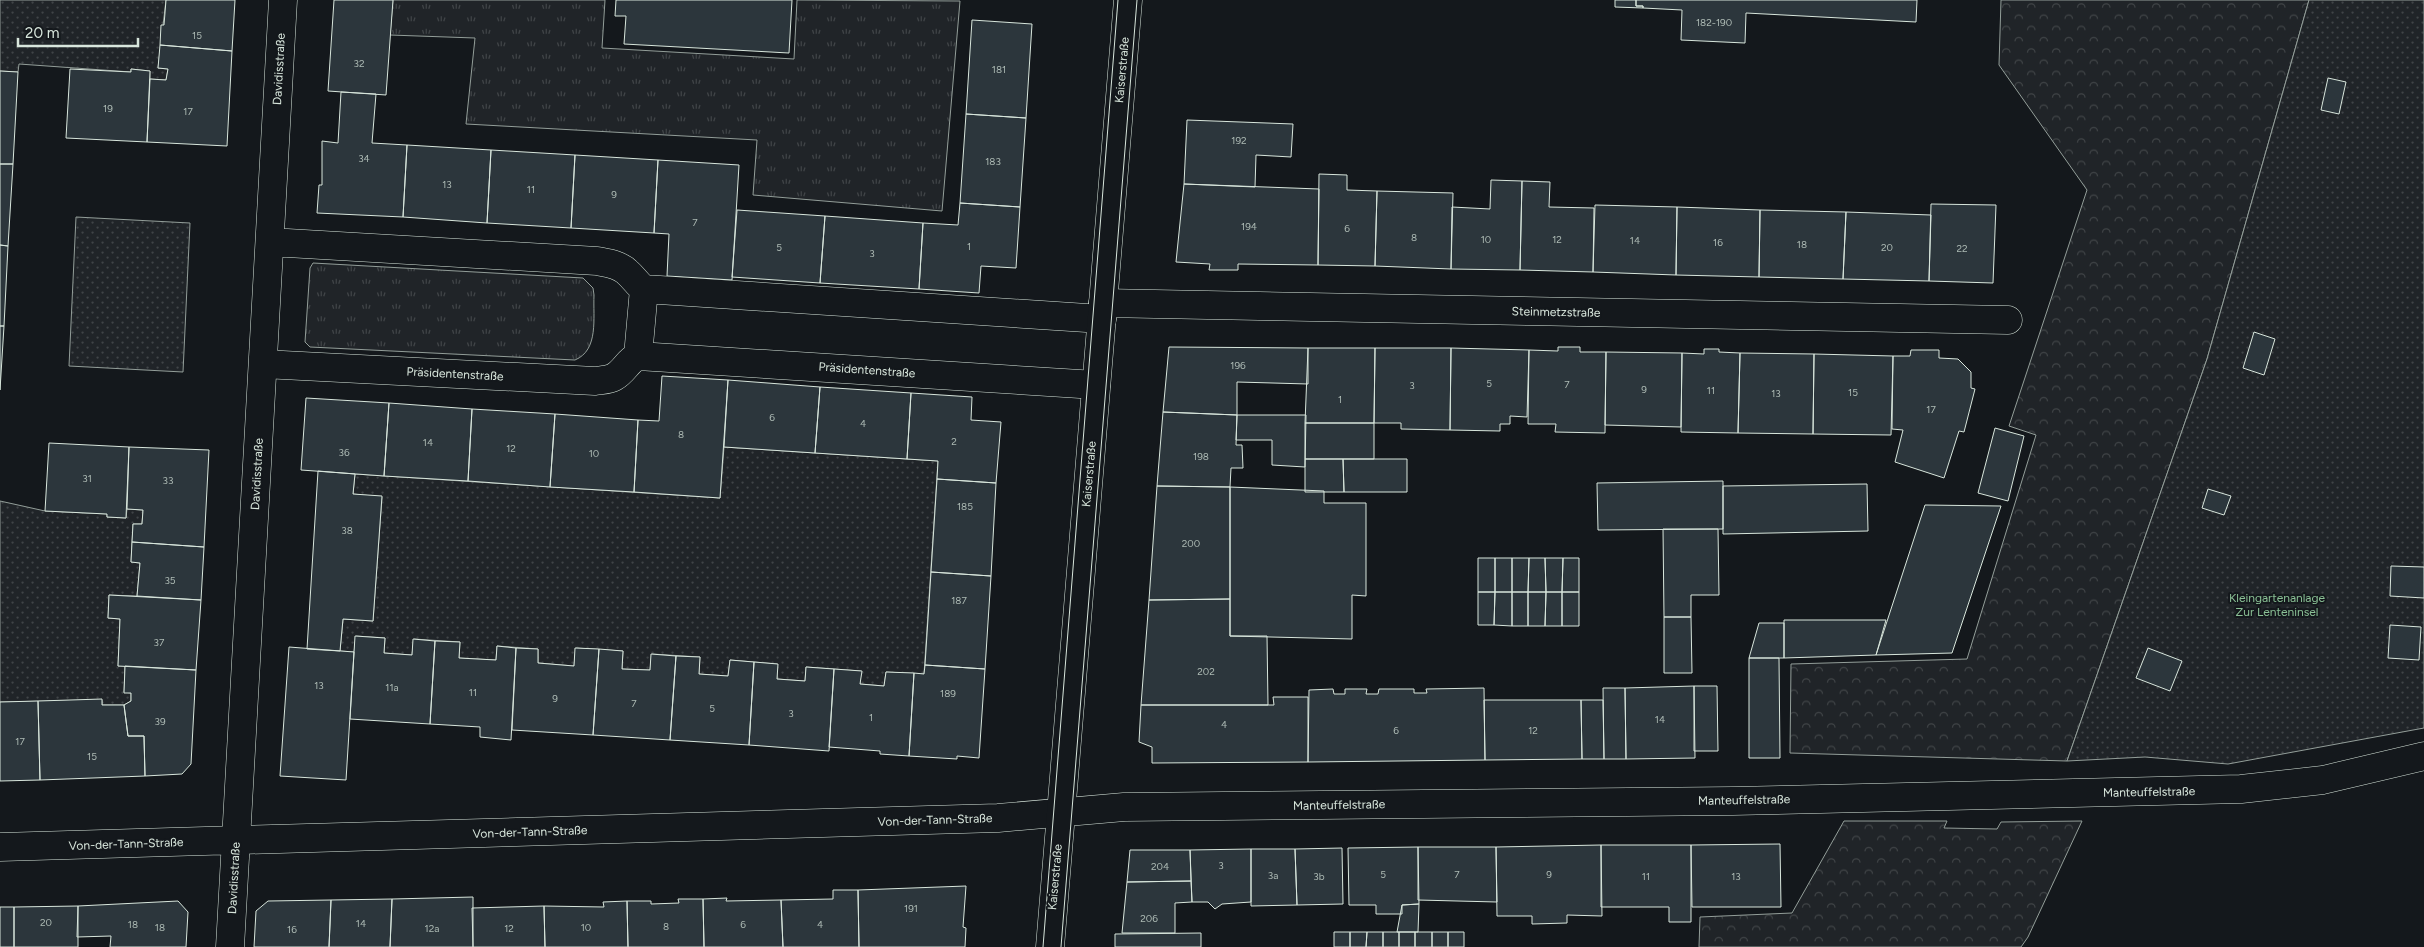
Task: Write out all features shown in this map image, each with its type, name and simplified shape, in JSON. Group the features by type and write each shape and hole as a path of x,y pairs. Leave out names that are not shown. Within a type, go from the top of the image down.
{"street":[{"name":"Davidisstraße","path":"230,947 283,0"},
{"name":"Kaiserstraße","path":"1050,947 1128,0"},
{"path":"270,242 597,261 614,264 627,271 635,282 644,289 1102,311"},
{"path":"638,356 644,289"},
{"name":"Steinmetzstraße","path":"1102,311 2008,320"},
{"name":"Präsidentenstraße","path":"263,364 595,381 614,378 630,360 638,356 1096,385"},
{"name":"Manteuffelstraße","path":"1061,812 1124,807 1732,801 2241,789 2323,780 2424,756"},
{"name":"Von-der-Tann-Straße","path":"0,847 998,818 1061,812"}],"green space":[{"path":"0,0 166,0 158,68 168,69 166,80 150,79 150,71 131,69 131,72 19,64 18,72 0,71"},
{"path":"393,0 605,0 602,48 794,59 797,0 960,1 942,211 753,195 757,140 466,124 475,38 390,35"},
{"path":"2001,0 2309,0 2207,359 2067,761 1790,753 1791,664 1967,659 2036,435 2009,426 2087,190 1999,65"},
{"name":"Kleingartenanlage Zur Lenteninsel","path":"2309,0 2424,0 2424,728 2228,764 2145,757 2067,761 2207,359"},
{"path":"76,217 190,223 183,372 69,366"},
{"path":"313,263 583,278 593,288 594,295 594,323 591,341 583,355 575,360 310,347 305,342 310,268"},
{"path":"724,447 938,461 924,674 886,672 884,686 860,684 861,671 806,667 805,681 777,679 777,664 730,660 728,676 699,674 700,657 652,654 650,670 622,669 623,651 576,648 574,666 538,663 538,649 497,646 496,660 459,658 460,642 414,639 412,655 384,653 385,638 356,636 354,652 340,651 343,619 373,621 382,497 353,494 355,474 720,498"},
{"path":"0,501 45,511 107,514 107,517 126,518 127,509 143,510 142,524 133,524 131,562 140,563 137,596 109,595 108,618 120,619 118,666 125,666 124,692 131,693 131,701 124,705 102,705 102,700 0,702"},
{"path":"1844,821 1947,821 1944,828 1997,829 2001,822 2082,821 2028,937 2021,947 1699,947 1700,917 1792,913"}],"building":[{"path":"166,0 235,0 232,51 160,45 161,25 164,25"},
{"path":"334,0 393,0 386,95 328,91"},
{"path":"616,0 792,0 789,53 624,44 626,16 615,16"},
{"path":"1615,0 1636,0 1636,6 1643,6 1643,8 1615,7"},
{"path":"1636,0 1917,0 1916,22 1746,13 1745,43 1681,40 1682,10 1643,8 1643,6 1636,6"},
{"path":"972,20 1032,24 1026,118 966,114"},
{"path":"160,45 232,51 227,146 147,142 150,79 166,80 168,69 158,68"},
{"path":"70,69 131,72 131,69 150,71 147,142 66,138"},
{"path":"0,71 18,72 13,164 0,164"},
{"path":"2328,78 2346,82 2339,114 2321,110"},
{"path":"341,92 376,94 372,143 407,145 403,217 317,213 319,185 322,185 322,141 338,143"},
{"path":"966,114 1026,118 1020,207 960,203"},
{"path":"1187,120 1293,124 1291,157 1256,155 1255,187 1184,184"},
{"path":"407,145 491,150 487,223 403,217"},
{"path":"491,150 575,155 571,228 487,223"},
{"path":"575,155 658,160 654,233 571,228"},
{"path":"658,160 739,165 732,280 667,276 669,234 654,233"},
{"path":"0,164 13,164 8,246 0,245"},
{"path":"1319,174 1347,175 1347,190 1377,191 1375,266 1318,265"},
{"path":"1491,180 1522,181 1520,270 1451,269 1452,207 1490,209"},
{"path":"1522,181 1550,182 1549,207 1594,208 1593,272 1520,270"},
{"path":"1184,184 1319,189 1318,265 1238,264 1238,270 1209,270 1210,264 1176,262"},
{"path":"1377,191 1453,193 1451,269 1375,266"},
{"path":"960,203 1020,207 1016,268 981,266 979,293 919,289 923,223 958,225"},
{"path":"1931,204 1996,205 1993,283 1929,281"},
{"path":"1595,205 1677,207 1676,275 1593,272"},
{"path":"1677,207 1760,210 1759,277 1676,275"},
{"path":"737,210 825,216 820,283 732,277"},
{"path":"1760,210 1846,212 1843,279 1759,277"},
{"path":"1846,212 1931,215 1929,281 1843,279"},
{"path":"825,216 923,223 919,289 820,283"},
{"path":"0,245 8,246 4,326 0,326"},
{"path":"0,326 4,326 0,390"},
{"path":"2254,332 2275,339 2264,375 2243,368"},
{"path":"1169,347 1308,348 1308,384 1237,382 1237,415 1163,412"},
{"path":"1558,347 1580,347 1580,352 1606,352 1605,433 1555,432 1556,424 1528,424 1529,350 1558,351"},
{"path":"1308,348 1375,348 1374,423 1305,423"},
{"path":"1375,348 1451,348 1450,430 1401,429 1401,423 1374,423"},
{"path":"1451,348 1529,350 1527,417 1510,416 1510,424 1500,424 1500,431 1450,430"},
{"path":"1704,349 1719,349 1719,352 1740,353 1738,433 1681,432 1682,353 1704,354"},
{"path":"1911,350 1939,350 1939,358 1958,359 1971,372 1971,388 1975,389 1964,432 1959,431 1944,478 1895,462 1903,430 1892,429 1893,356 1910,356"},
{"path":"1606,352 1682,353 1681,427 1605,425"},
{"path":"1740,353 1814,354 1813,434 1738,433"},
{"path":"1814,354 1893,356 1891,435 1813,434"},
{"path":"662,376 728,380 720,498 634,492 638,420 659,421"},
{"path":"728,380 820,387 815,453 724,447"},
{"path":"820,387 911,393 907,459 815,453"},
{"path":"911,393 972,397 971,420 1001,422 996,483 937,479 938,461 907,459"},
{"path":"306,398 389,403 384,476 301,470"},
{"path":"389,403 472,409 468,481 384,476"},
{"path":"472,409 555,414 550,487 468,481"},
{"path":"1163,412 1237,415 1236,445 1242,445 1243,468 1231,468 1230,487 1157,486"},
{"path":"555,414 638,420 634,492 550,487"},
{"path":"1237,415 1306,415 1305,467 1272,465 1272,440 1236,440"},
{"path":"1305,423 1374,423 1374,459 1305,459"},
{"path":"1995,428 2024,436 2008,501 1978,493"},
{"path":"49,443 129,447 126,518 107,517 107,514 45,511"},
{"path":"129,447 209,450 204,547 132,542 133,524 142,524 143,510 127,509"},
{"path":"1305,459 1343,459 1344,492 1305,492"},
{"path":"1343,459 1407,459 1407,492 1344,492"},
{"path":"318,471 355,474 353,494 382,496 373,621 343,619 340,651 307,649"},
{"path":"937,479 996,483 991,576 931,572"},
{"path":"1723,481 1723,529 1598,530 1597,483"},
{"path":"1867,484 1868,531 1723,534 1723,486"},
{"path":"1157,486 1230,487 1230,599 1149,600"},
{"path":"1230,487 1324,491 1324,503 1366,503 1366,596 1352,595 1352,639 1230,636"},
{"path":"2208,489 2231,496 2224,515 2202,508"},
{"path":"1925,505 2001,506 1952,653 1876,655"},
{"path":"1663,529 1718,529 1719,595 1691,595 1691,617 1664,617"},
{"path":"132,542 204,547 201,600 137,596 140,563 131,562"},
{"path":"1478,558 1495,558 1495,592 1478,592"},
{"path":"1495,558 1512,558 1512,592 1495,592"},
{"path":"1512,558 1529,558 1528,592 1512,592"},
{"path":"1529,558 1545,558 1546,592 1528,592"},
{"path":"1545,558 1563,558 1562,592 1546,592"},
{"path":"1563,558 1579,558 1579,592 1562,592"},
{"path":"2391,566 2424,567 2424,598 2390,596"},
{"path":"931,572 991,576 985,669 925,665"},
{"path":"1478,592 1495,592 1494,625 1478,625"},
{"path":"1495,592 1512,592 1512,626 1494,625"},
{"path":"1512,592 1528,592 1528,626 1512,626"},
{"path":"1528,592 1546,592 1545,626 1528,626"},
{"path":"1546,592 1562,592 1562,626 1545,626"},
{"path":"1562,592 1579,592 1579,626 1562,626"},
{"path":"109,595 201,600 196,670 118,666 120,619 108,618"},
{"path":"1230,599 1230,636 1267,636 1268,705 1141,705 1149,600"},
{"path":"1664,617 1691,617 1692,673 1664,673"},
{"path":"1784,620 1886,620 1876,655 1784,658"},
{"path":"1759,623 1784,623 1784,658 1749,658"},
{"path":"2390,625 2421,627 2419,660 2388,658"},
{"path":"355,636 385,638 384,653 412,655 413,639 435,641 430,724 350,719"},
{"path":"435,641 460,642 459,658 496,660 497,646 516,648 511,740 480,737 480,727 430,724"},
{"path":"289,647 354,652 346,780 280,776"},
{"path":"516,648 538,649 538,663 574,666 575,648 599,649 593,735 512,730"},
{"path":"2148,648 2182,661 2170,691 2136,678"},
{"path":"599,649 623,651 622,669 650,670 651,654 676,656 670,740 593,735"},
{"path":"676,656 700,657 699,674 728,676 730,660 754,662 749,745 670,740"},
{"path":"1749,658 1779,658 1780,758 1749,758"},
{"path":"754,662 778,664 777,679 805,681 806,667 834,669 829,751 749,745"},
{"path":"925,665 985,669 979,758 957,756 957,759 909,756 914,673 924,674"},
{"path":"125,666 196,670 191,764 182,774 145,776 144,736 128,736 124,705 131,701 131,693 124,693"},
{"path":"834,669 862,671 860,684 884,686 886,672 914,673 909,756 880,754 880,751 829,747"},
{"path":"1694,686 1695,758 1626,759 1625,688"},
{"path":"1694,686 1717,686 1718,751 1694,751"},
{"path":"1484,688 1485,760 1308,762 1309,690 1333,689 1334,694 1345,694 1345,689 1367,689 1366,694 1378,694 1379,689 1414,689 1414,693 1427,693 1426,689"},
{"path":"1603,688 1625,688 1626,759 1604,759"},
{"path":"1273,697 1308,697 1308,762 1152,763 1152,747 1139,742 1141,705 1274,705"},
{"path":"102,699 102,705 124,705 128,736 144,736 145,776 40,780 38,701"},
{"path":"1484,700 1581,700 1582,759 1485,760"},
{"path":"1581,700 1603,700 1604,759 1582,759"},
{"path":"38,701 40,780 0,781 0,702"},
{"path":"1780,844 1781,907 1692,907 1691,845"},
{"path":"1601,845 1602,916 1567,915 1567,923 1532,924 1532,916 1497,916 1496,847"},
{"path":"1601,845 1691,845 1691,922 1669,922 1669,907 1601,907"},
{"path":"1418,847 1496,847 1497,902 1418,900"},
{"path":"1418,847 1419,904 1402,905 1402,914 1376,914 1376,905 1349,905 1348,848"},
{"path":"1342,848 1343,904 1297,905 1295,849"},
{"path":"1251,849 1251,902 1222,904 1215,909 1208,902 1192,902 1190,850"},
{"path":"1251,849 1295,849 1297,905 1251,906"},
{"path":"1130,850 1190,850 1191,881 1127,882"},
{"path":"1191,881 1192,902 1175,903 1175,933 1122,933 1127,882"},
{"path":"966,886 963,927 966,928 965,947 859,947 858,890"},
{"path":"833,890 858,890 859,947 783,947 781,900 833,899"},
{"path":"473,897 473,947 390,947 392,899"},
{"path":"727,898 726,901 781,900 783,947 704,947 703,899"},
{"path":"392,899 390,947 329,947 331,900"},
{"path":"678,899 703,899 704,947 628,947 627,901 651,901 651,904 679,903"},
{"path":"331,900 329,947 254,947 256,911 268,901"},
{"path":"178,901 188,912 186,947 110,947 111,936 77,937 78,906"},
{"path":"627,901 628,947 545,947 544,906 604,907 603,902"},
{"path":"1419,904 1418,932 1397,932 1402,905"},
{"path":"78,906 78,947 14,947 14,907"},
{"path":"544,906 545,947 473,947 472,908"},
{"path":"0,907 14,907 14,947 0,947"},
{"path":"1334,932 1350,932 1350,947 1334,947"},
{"path":"1350,932 1367,932 1366,947 1350,947"},
{"path":"1367,932 1383,932 1383,947 1366,947"},
{"path":"1383,932 1399,932 1399,947 1383,947"},
{"path":"1399,932 1415,932 1415,947 1399,947"},
{"path":"1415,932 1432,932 1432,947 1415,947"},
{"path":"1432,932 1448,932 1448,947 1432,947"},
{"path":"1448,932 1464,932 1464,947 1448,947"},
{"path":"1201,933 1201,947 1115,947 1115,934"}],"tram line":[{"path":"1043,947 1118,0"},
{"path":"1061,947 1137,0"}]}
